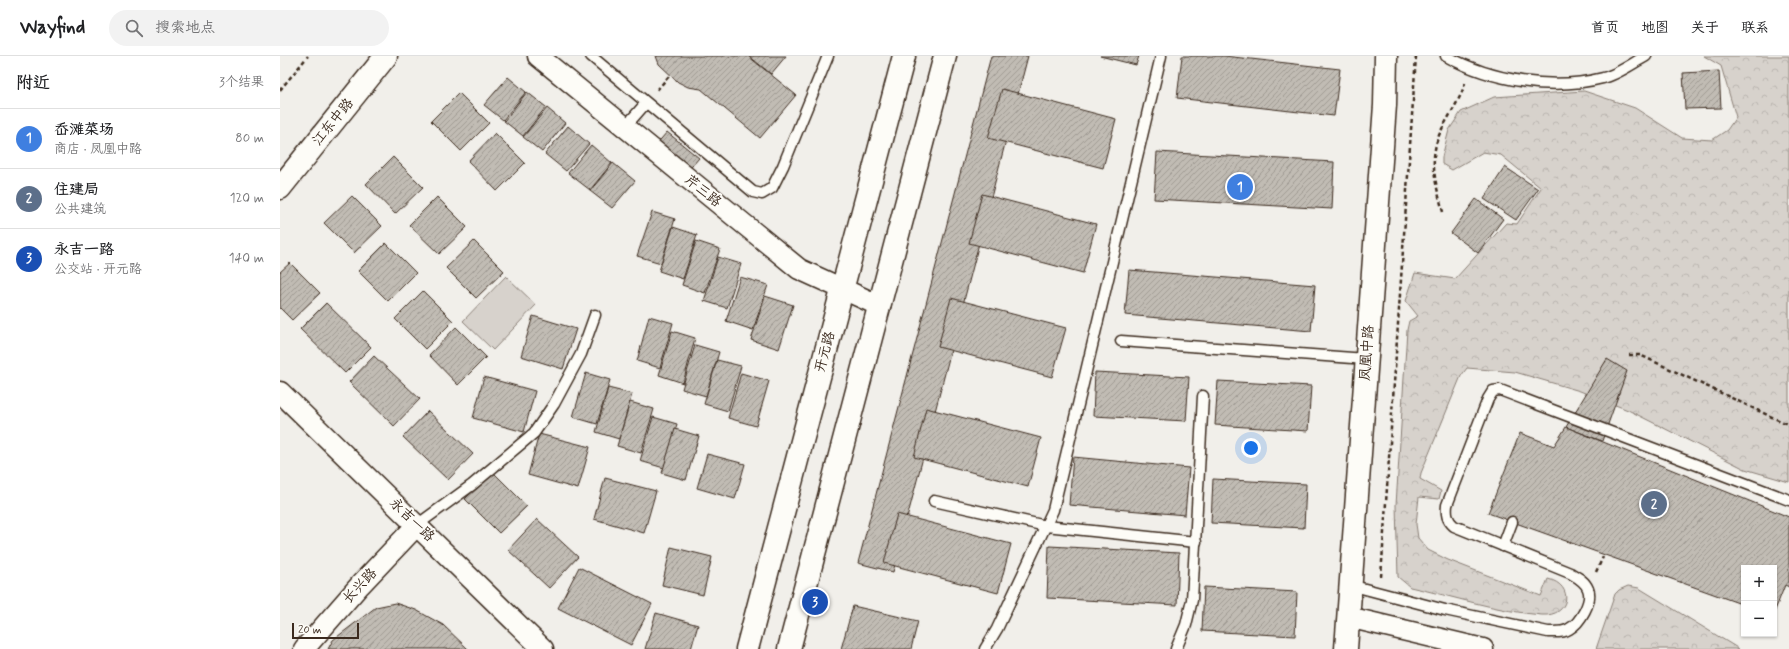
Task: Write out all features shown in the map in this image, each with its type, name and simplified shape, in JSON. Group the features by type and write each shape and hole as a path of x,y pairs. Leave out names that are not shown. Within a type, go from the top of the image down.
{"main road":[{"name":"江东中路","path":"280,188 386,56"},
{"name":"开元路","path":"747,649 904,56"},
{"path":"789,649 945,56"},
{"name":"凤凰中路","path":"1346,649 1384,113 1386,56"}],"street":[{"name":"芹三路","path":"538,56 799,269 880,306"},
{"name":"永吉一路","path":"280,392 543,649"},
{"name":"长兴路","path":"304,649 360,585 417,525"},
{"path":"1348,617 1483,649"}],"lane":[{"path":"591,56 753,192 762,194 772,188 783,166 828,56"},
{"path":"985,649 997,630 1046,526 1055,502 1161,56"},
{"path":"1446,56 1466,67 1506,78 1559,85 1604,78 1646,56"},
{"path":"625,127 646,103"},
{"path":"417,525 472,484 534,433 554,404 581,354 595,315"},
{"path":"1121,341 1366,359"},
{"path":"1350,585 1445,610 1548,632 1561,632 1569,630 1576,623 1588,598 1588,589 1583,582 1570,573 1454,526 1448,521 1446,512 1451,492 1488,399 1493,391 1500,390 1789,500"},
{"path":"1176,649 1186,625 1192,600 1203,396"},
{"path":"934,501 1046,526 1196,542"},
{"path":"1503,546 1512,522"}],"path":[{"path":"280,90 308,56"},
{"path":"1380,593 1416,56"},
{"path":"1444,212 1433,170 1434,151 1440,134 1461,97 1465,83 1466,67"},
{"path":"1629,354 1640,354 1789,425"}],"green space":[{"path":"1704,56 1789,56 1789,482 1745,469 1628,410 1580,391 1515,372 1467,368 1461,376 1421,473 1420,479 1441,491 1439,499 1419,497 1416,524 1418,538 1428,550 1448,560 1541,596 1548,579 1557,582 1562,587 1566,600 1559,611 1542,615 1510,611 1410,587 1398,577 1396,505 1407,330 1409,321 1418,316 1406,301 1415,273 1455,279 1506,223 1517,224 1541,188 1501,155 1483,152 1452,170 1442,164 1442,157 1449,130 1461,112 1494,97 1584,91 1635,108 1682,138 1712,140 1727,130 1736,117 1721,66"},
{"path":"506,276 536,305 493,350 463,321"},
{"path":"1628,586 1639,588 1739,649 1596,649 1615,594 1619,590"}],"building":[{"path":"656,56 748,56 796,95 760,138 701,89 688,87 678,82 659,64"},
{"path":"749,56 786,56 771,74"},
{"path":"991,56 1028,56 893,572 858,563"},
{"path":"1100,56 1139,56 1136,65"},
{"path":"1182,56 1224,56 1340,69 1334,116 1177,98"},
{"path":"1719,71 1721,108 1685,109 1683,73"},
{"path":"508,77 526,92 503,120 484,105"},
{"path":"1002,89 1116,119 1103,168 988,138"},
{"path":"527,92 546,107 523,136 504,121"},
{"path":"459,93 489,123 461,151 431,121"},
{"path":"547,108 565,123 542,152 523,137"},
{"path":"568,126 589,144 566,171 545,154"},
{"path":"667,132 699,158 686,173 655,146"},
{"path":"495,133 525,163 497,191 468,161"},
{"path":"591,145 612,163 590,190 568,173"},
{"path":"1157,152 1334,162 1332,209 1154,199"},
{"path":"393,157 423,187 395,214 366,184"},
{"path":"613,163 635,181 612,208 590,191"},
{"path":"1505,167 1538,189 1516,220 1484,199"},
{"path":"982,194 1096,224 1083,273 969,243"},
{"path":"352,196 382,226 354,253 324,223"},
{"path":"437,197 467,227 439,254 409,225"},
{"path":"1476,199 1503,219 1478,253 1451,233"},
{"path":"652,212 675,219 661,263 637,256"},
{"path":"673,227 697,235 683,279 659,271"},
{"path":"474,241 504,271 476,298 446,268"},
{"path":"696,241 720,249 705,293 682,285"},
{"path":"386,243 416,273 388,301 358,271"},
{"path":"718,257 741,264 727,308 704,301"},
{"path":"290,263 320,293 292,320 280,308 280,272"},
{"path":"1129,270 1315,285 1311,331 1125,315"},
{"path":"740,277 768,285 753,330 726,321"},
{"path":"423,291 453,321 425,349 395,319"},
{"path":"765,296 793,305 779,349 751,340"},
{"path":"951,298 1066,328 1052,377 938,347"},
{"path":"326,303 371,347 345,373 300,329"},
{"path":"533,316 576,329 563,369 521,356"},
{"path":"649,316 673,323 660,368 637,361"},
{"path":"456,327 486,357 458,385 429,355"},
{"path":"672,331 695,338 683,383 659,375"},
{"path":"695,345 719,352 706,396 682,389"},
{"path":"374,356 420,399 394,426 349,382"},
{"path":"1607,359 1627,371 1602,441 1566,427"},
{"path":"717,360 741,366 728,411 704,404"},
{"path":"1095,372 1189,377 1186,421 1093,416"},
{"path":"586,373 610,380 597,424 573,417"},
{"path":"741,373 769,381 756,426 728,418"},
{"path":"484,377 535,391 524,432 473,418"},
{"path":"1218,381 1311,386 1308,431 1215,425"},
{"path":"608,388 632,394 619,439 596,432"},
{"path":"630,402 654,409 641,453 617,446"},
{"path":"926,408 1041,438 1028,487 914,457"},
{"path":"428,411 473,454 448,480 403,437"},
{"path":"653,417 677,424 664,468 640,461"},
{"path":"1566,427 1789,517 1789,587 1785,585 1777,605 1777,565 1741,565 1741,604 1488,513 1520,433 1554,446"},
{"path":"675,429 699,436 686,480 662,473"},
{"path":"539,434 590,447 578,489 528,475"},
{"path":"707,454 745,464 735,499 697,488"},
{"path":"1073,457 1189,468 1185,515 1069,505"},
{"path":"493,472 527,506 499,533 465,499"},
{"path":"605,478 656,491 644,533 594,519"},
{"path":"1213,479 1306,484 1304,528 1211,523"},
{"path":"897,514 1011,544 998,593 884,563"},
{"path":"537,519 578,557 549,588 508,550"},
{"path":"1049,546 1179,553 1177,605 1047,598"},
{"path":"671,547 712,557 703,595 662,585"},
{"path":"579,567 652,604 631,645 558,608"},
{"path":"1204,587 1297,592 1295,636 1202,631"},
{"path":"395,603 416,610 443,625 468,649 328,649 333,640 376,607"},
{"path":"853,606 918,621 911,649 841,649"},
{"path":"656,613 698,625 691,649 645,649"}],"place":[{"name":"岙滩菜场","path":"1240,187"},
{"name":"住建局","path":"1654,504"},
{"name":"永吉一路","path":"815,602"}]}
